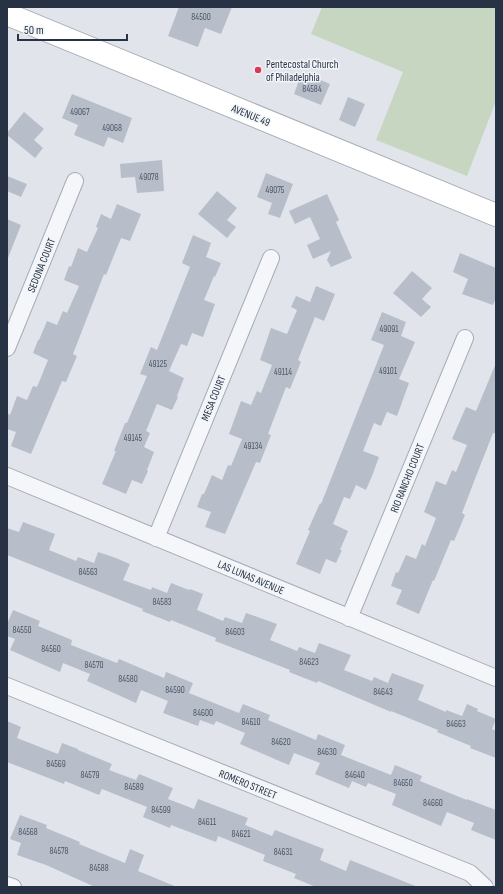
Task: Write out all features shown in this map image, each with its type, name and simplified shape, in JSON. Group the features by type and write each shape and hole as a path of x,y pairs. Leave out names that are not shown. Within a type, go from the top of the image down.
{"street":[{"name":"AVENUE 49","path":"7,14 496,215"},
{"name":"SEDONA COURT","path":"7,348 75,181"},
{"name":"MESA COURT","path":"156,538 271,258"},
{"name":"RIO RANCHO COURT","path":"349,618 465,338"},
{"name":"LAS LUNAS AVENUE","path":"7,476 496,678"},
{"name":"ROMERO STREET","path":"7,686 470,873 486,887"},
{"path":"7,885 13,887"}],"green space":[{"path":"322,7 496,7 496,101 467,176 376,140 403,72 311,34"}],"building":[{"path":"179,7 232,7 221,34 205,28 198,47 168,36"},
{"path":"302,72 330,84 321,105 294,94"},
{"path":"72,94 132,118 123,143 108,137 104,147 74,135 78,125 62,118"},
{"path":"348,97 365,104 355,127 339,120"},
{"path":"24,112 44,129 34,140 43,148 35,158 7,135"},
{"path":"162,160 164,191 137,193 135,177 121,178 120,164"},
{"path":"266,173 293,184 280,218 268,214 272,203 257,197"},
{"path":"7,176 27,184 21,197 7,191"},
{"path":"217,191 237,208 227,220 236,227 227,238 198,214"},
{"path":"327,194 339,220 336,222 352,258 331,267 327,260 331,251 313,259 307,245 320,239 310,217 295,224 289,211"},
{"path":"117,204 141,214 130,241 121,238 106,275 104,274 73,354 77,356 66,382 62,381 31,454 11,446 16,432 7,429 7,413 10,415 17,396 27,400 33,386 37,387 48,360 33,353 38,340 47,321 57,325 63,311 67,313 79,286 64,280 69,266 71,267 78,248 87,252 98,228 96,227 101,214 111,219"},
{"path":"7,219 21,225 8,258 7,258"},
{"path":"193,235 211,243 206,257 221,263 204,300 215,304 203,337 192,333 187,346 181,344 169,371 184,378 177,396 178,397 172,410 157,404 146,431 150,433 144,447 154,452 147,470 148,471 142,484 132,480 126,494 102,484 116,451 114,451 125,423 127,423 147,376 140,374 151,347 157,350 190,267 182,263"},
{"path":"460,253 496,268 496,298 493,305 462,294 468,279 453,272"},
{"path":"412,271 432,288 422,299 431,307 421,317 393,293"},
{"path":"316,286 335,294 324,321 315,317 298,360 301,362 290,389 286,387 268,434 271,435 260,463 256,462 225,534 205,527 211,512 197,507 212,475 222,480 228,465 231,466 242,439 229,434 241,401 251,405 257,391 261,393 272,365 260,360 271,328 287,334 297,310 291,307 296,296 310,302"},
{"path":"382,312 406,322 401,336 415,342 399,379 409,383 397,416 387,412 381,426 374,423 363,451 379,457 366,490 356,485 350,499 344,497 333,524 348,531 336,563 326,559 320,574 296,564 310,531 308,530 320,503 321,504 384,345 371,340"},
{"path":"496,363 496,434 493,433 462,513 465,515 454,541 451,540 419,614 396,604 402,590 391,586 396,572 398,573 406,555 416,559 422,544 425,546 436,518 424,512 436,481 446,485 452,470 456,472 467,445 452,439 466,407 476,411"},
{"path":"23,522 55,534 49,550 76,561 78,557 94,563 98,552 116,558 130,564 123,580 151,590 152,587 167,593 171,583 189,590 190,589 203,594 197,610 223,621 225,617 242,623 246,613 277,624 270,640 297,651 299,647 315,653 319,643 351,655 344,670 372,681 374,677 388,683 392,673 424,685 418,700 446,712 446,710 462,716 467,704 478,709 477,711 496,719 492,729 496,731 496,758 470,748 471,746 437,732 438,730 318,681 317,683 289,672 290,670 215,641 216,638 171,620 170,622 142,611 143,609 7,555 7,528 19,532"},
{"path":"13,610 40,621 38,626 72,640 71,645 117,663 119,659 164,678 166,672 193,683 189,693 239,713 243,704 270,715 268,720 316,740 318,734 345,745 341,755 391,775 395,765 422,776 420,781 496,810 496,840 471,830 474,823 447,812 441,826 392,805 396,794 368,783 366,787 352,781 349,788 315,774 320,763 294,753 289,765 277,760 240,744 245,733 216,721 214,725 200,720 198,726 163,713 168,701 141,690 136,703 87,681 90,674 63,663 60,672 10,650 15,639 7,636 7,624"},
{"path":"7,721 21,727 17,738 58,754 62,743 78,749 112,764 109,770 136,780 139,774 173,788 168,799 194,809 198,799 248,818 245,825 272,836 275,830 324,849 320,860 346,871 350,860 418,887 316,887 294,878 296,874 263,861 265,855 218,836 216,842 171,825 170,828 143,817 147,807 102,789 99,795 65,781 64,784 7,762"},
{"path":"20,815 47,825 46,828 80,842 79,844 125,863 130,849 144,855 138,871 177,887 95,887 46,865 17,855 21,843 10,839"}],"place":[{"name":"Pentecostal Church of Philadelphia","path":"258,70"}]}
